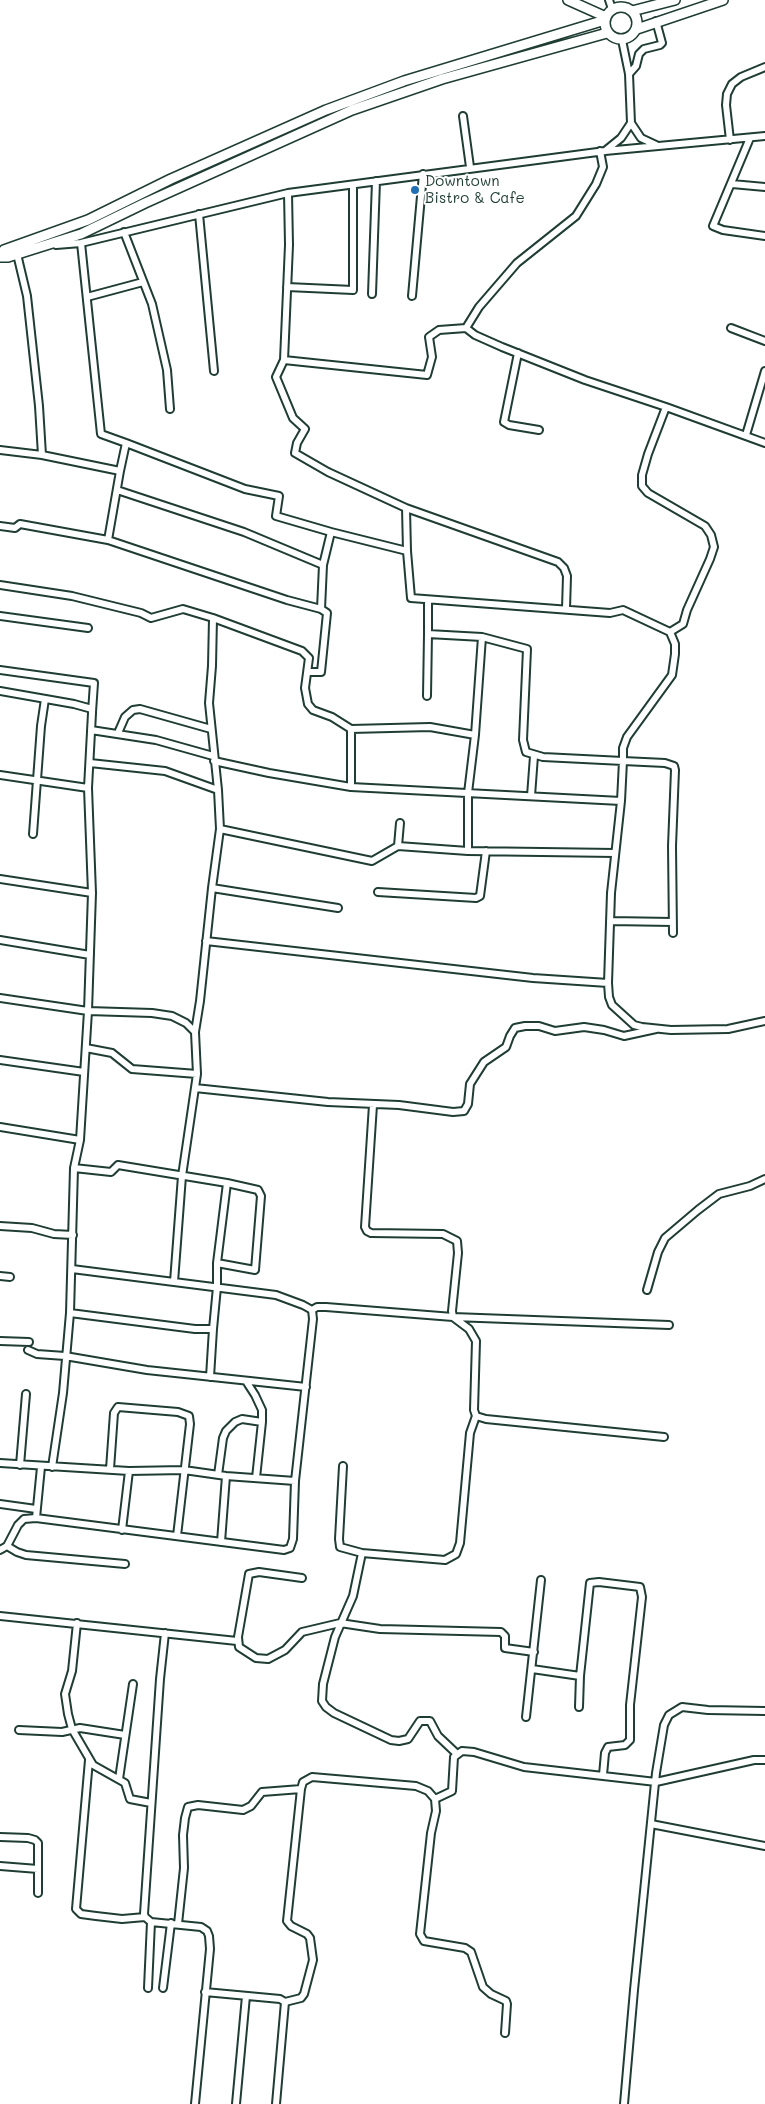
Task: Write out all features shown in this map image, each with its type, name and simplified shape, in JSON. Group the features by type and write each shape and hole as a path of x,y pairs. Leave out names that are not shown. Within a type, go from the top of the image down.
{"street":[{"path":"568,0 605,18"},
{"path":"609,0 612,9"},
{"path":"632,11 676,0"},
{"path":"636,28 723,0"},
{"path":"0,256 4,250 88,220 184,173 326,110 404,80 605,18 612,9 622,7 632,11 637,19 636,28 631,36 622,40 611,37 607,33 605,18"},
{"path":"629,74 636,66 639,54 644,49 660,46 662,43 656,21"},
{"path":"0,256 17,254 81,234 188,183 352,110 442,79 607,33"},
{"path":"622,40 629,74 631,123 640,138 657,146"},
{"path":"730,140 726,105 727,94 732,84 741,77 765,67"},
{"path":"463,116 470,168"},
{"path":"602,151 621,138 631,123"},
{"path":"44,246 81,243 288,193 602,151 765,136"},
{"path":"750,138 713,226 723,230 765,236"},
{"path":"466,328 479,307 517,262 576,216 596,184 602,167 602,151"},
{"path":"184,173 188,183"},
{"path":"412,296 423,174"},
{"path":"372,294 376,181"},
{"path":"287,287 353,290 354,184"},
{"path":"732,184 765,188"},
{"path":"288,193 289,245 284,360 276,376 292,418 305,429 296,443 295,453 328,472 406,508 558,562 568,576 566,608"},
{"path":"199,214 214,371"},
{"path":"124,232 152,304 167,370 170,409"},
{"path":"81,243 101,434 244,489 279,496 276,516 407,551"},
{"path":"17,254 27,296 39,406 42,455"},
{"path":"87,297 143,282"},
{"path":"284,360 427,375 432,357 430,337 439,330 466,328 474,335 585,380 765,443"},
{"path":"731,328 765,341"},
{"path":"518,353 504,422 509,425 539,430"},
{"path":"746,435 765,371"},
{"path":"666,407 648,454 642,475 642,486 648,493 705,526 711,535 714,547 687,610 683,624 670,632"},
{"path":"108,540 126,444"},
{"path":"0,450 42,455 120,471"},
{"path":"116,490 244,532 324,565"},
{"path":"406,508 411,598 539,608 566,608 610,613 623,610 670,632"},
{"path":"0,526 15,528 20,524 108,540 287,600 321,609 327,613 321,672 308,672"},
{"path":"321,609 324,565 331,532"},
{"path":"0,585 72,596 140,613 151,618 183,608 302,651 309,658 306,688 308,704 313,710 332,717 351,729 430,727 475,735"},
{"path":"427,696 428,600"},
{"path":"0,616 88,628"},
{"path":"174,1282 182,1176 197,1074 195,1032 220,830 209,704 213,618"},
{"path":"670,632 675,654 672,675 627,737 623,748 621,801 610,921 608,983 610,1001 634,1025 656,1029 728,1029 765,1021"},
{"path":"428,634 482,637 528,650 523,740 526,752 534,756 665,763 674,766 672,846 673,933"},
{"path":"468,851 468,794 475,735 482,637"},
{"path":"0,670 94,683 88,788 92,894 88,1011 80,1140 74,1168 70,1313 63,1393 52,1467"},
{"path":"0,691 74,704 92,709 92,713"},
{"path":"33,834 40,726 45,699"},
{"path":"118,733 129,713 140,709 211,729"},
{"path":"351,729 351,787"},
{"path":"91,730 156,740 214,758 288,777 351,787 621,801"},
{"path":"531,796 534,756"},
{"path":"90,763 165,772 218,790"},
{"path":"0,775 88,788"},
{"path":"398,846 400,823"},
{"path":"220,830 372,861 398,846 468,851 615,853"},
{"path":"378,892 433,897 480,896 486,851"},
{"path":"0,879 92,894"},
{"path":"212,888 338,908"},
{"path":"610,921 673,922"},
{"path":"0,940 90,955"},
{"path":"206,941 533,978 608,983"},
{"path":"0,998 88,1011 152,1013 172,1016 186,1023 195,1032"},
{"path":"195,1088 373,1105 400,1105 453,1112 464,1111 468,1104 470,1084 484,1062 506,1047 515,1028 539,1026 555,1031 584,1027 624,1036 656,1029"},
{"path":"86,1048 112,1052 132,1069 197,1074"},
{"path":"0,1060 84,1072"},
{"path":"373,1105 365,1227 371,1233 443,1234 457,1241 458,1253 453,1317"},
{"path":"0,1127 80,1140"},
{"path":"74,1168 111,1172 118,1165 258,1190 261,1196 255,1270 217,1263"},
{"path":"646,1290 658,1252 665,1238 719,1194 750,1186 765,1179"},
{"path":"210,1378 217,1263 227,1183"},
{"path":"0,1226 32,1228 54,1234 73,1235"},
{"path":"72,1269 276,1295 304,1305 312,1310"},
{"path":"0,1276 10,1277"},
{"path":"312,1310 317,1307 326,1307 453,1317 669,1325"},
{"path":"0,1550 7,1546 18,1525 24,1519 36,1518 277,1549 290,1548 293,1539 295,1481 313,1320 312,1310"},
{"path":"70,1313 195,1329 213,1329"},
{"path":"343,1466 339,1543 342,1548 362,1553 436,1560 445,1560 456,1554 460,1544 470,1433 476,1416 474,1410 476,1341 469,1329 453,1317"},
{"path":"0,1341 29,1342"},
{"path":"28,1350 37,1354 65,1356 210,1378 306,1387"},
{"path":"246,1381 260,1405 262,1422 256,1478"},
{"path":"20,1465 26,1394"},
{"path":"110,1469 115,1410 122,1407 178,1412 189,1416 190,1424 177,1536"},
{"path":"476,1416 486,1419 664,1437"},
{"path":"218,1474 226,1431 235,1422 242,1419 262,1422"},
{"path":"0,1463 129,1471 184,1470 226,1476 295,1481"},
{"path":"36,1518 41,1466"},
{"path":"122,1530 129,1471"},
{"path":"221,1542 226,1476"},
{"path":"0,1504 36,1509"},
{"path":"7,1546 26,1555 125,1564"},
{"path":"362,1553 353,1596 340,1624 323,1684 321,1696 326,1707 374,1733 399,1741 408,1739 420,1721 427,1720 432,1723 442,1740 457,1754"},
{"path":"302,1578 259,1572 249,1574 237,1641 239,1647 247,1654 256,1658 268,1659 285,1650 302,1632 340,1624 380,1629 501,1632 504,1633 505,1648 534,1652"},
{"path":"526,1717 541,1580"},
{"path":"579,1706 580,1676 590,1583 599,1582 640,1586 642,1597 630,1705 630,1740 625,1745 608,1747 605,1753 603,1775"},
{"path":"0,1616 237,1641"},
{"path":"77,1623 72,1671 65,1694 72,1729 89,1760 96,1768 119,1779 127,1786 130,1799 151,1803"},
{"path":"166,1633 160,1679 144,1908 145,1917 151,1922 201,1927 207,1931 209,1936 210,1949 195,2104"},
{"path":"532,1669 580,1676"},
{"path":"119,1779 132,1684"},
{"path":"624,2104 651,1824 664,1725 668,1715 678,1708 765,1711"},
{"path":"19,1730 62,1732 72,1729 86,1729 125,1735"},
{"path":"435,1799 452,1791 453,1761 457,1754 467,1751 524,1767 656,1782 754,1760 765,1760"},
{"path":"89,1760 76,1908 81,1914 96,1916 122,1919 145,1917"},
{"path":"206,1992 280,1999 285,2002 301,1998 304,1994 313,1960 310,1938 307,1934 291,1926 287,1921 301,1788 306,1778 416,1786 428,1791 435,1799 436,1810 420,1934 424,1941 469,1950 474,1958 483,1987 491,1994 506,2001 505,2033"},
{"path":"164,1988 184,1868 185,1818 188,1807 198,1805 234,1810 248,1809 262,1792 301,1788"},
{"path":"651,1824 765,1846"},
{"path":"0,1837 35,1840 39,1847 38,1893"},
{"path":"0,1866 38,1869"},
{"path":"148,1988 151,1922"},
{"path":"236,2104 246,1996"},
{"path":"276,2104 285,2002"}],"place":[{"name":"Downtown Bistro & Cafe","path":"415,190"}]}
